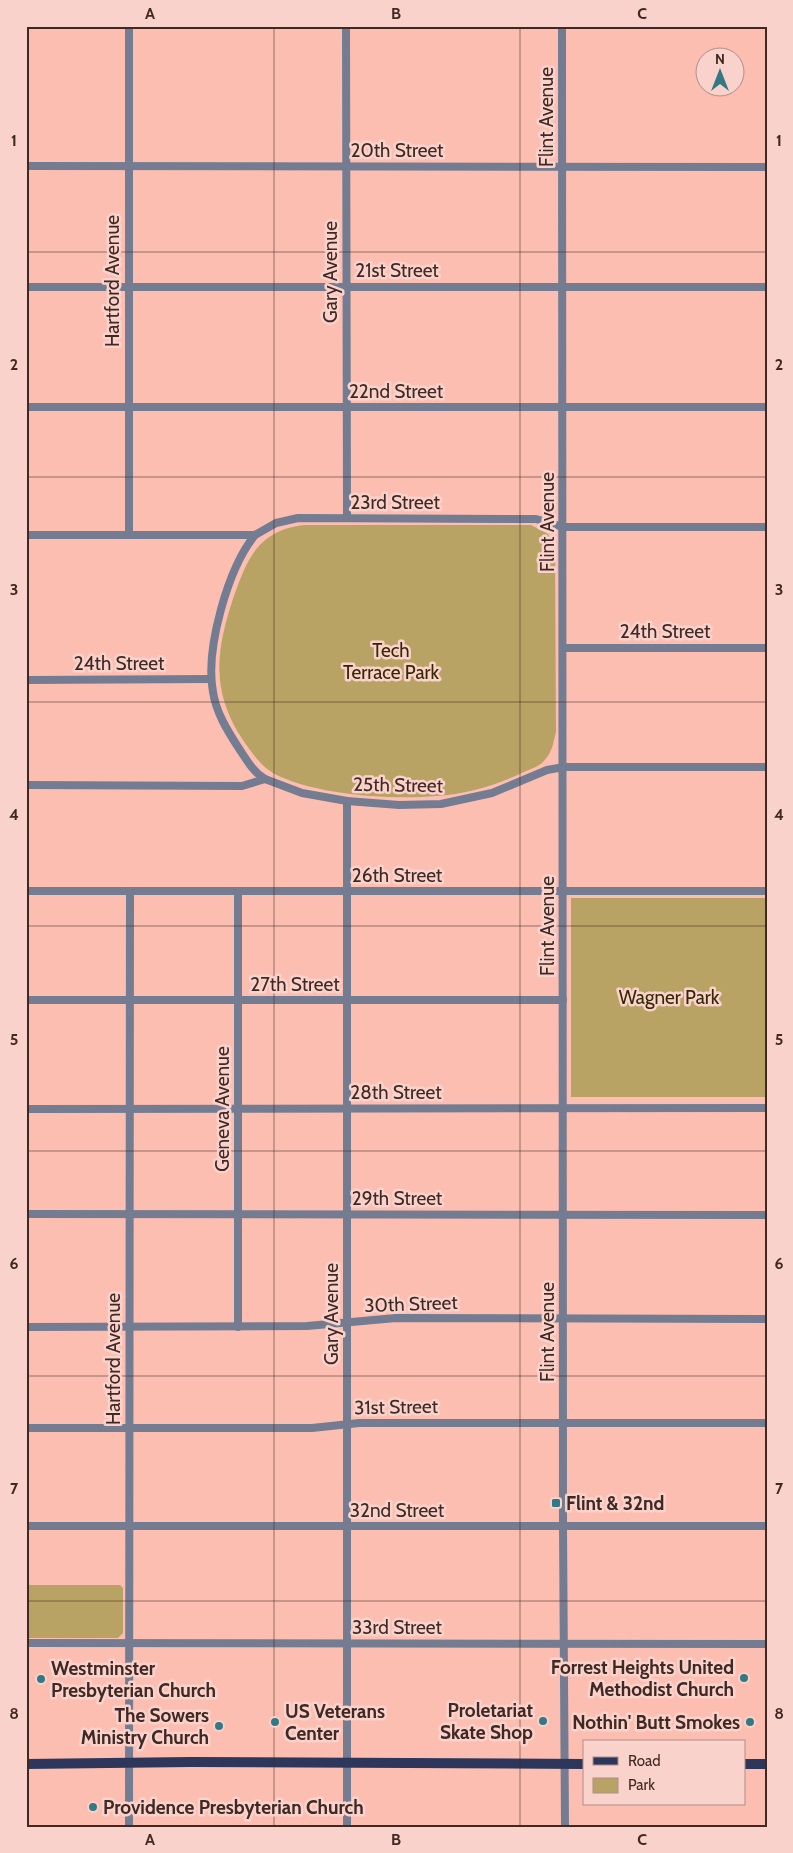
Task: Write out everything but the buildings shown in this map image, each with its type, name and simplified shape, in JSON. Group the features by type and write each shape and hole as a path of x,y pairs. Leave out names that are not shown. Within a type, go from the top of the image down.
{"main road":[{"path":"26,1764 190,1762 583,1764"},
{"path":"746,1764 767,1764"}],"street":[{"name":"Hartford Avenue","path":"129,26 129,535"},
{"name":"Gary Avenue","path":"346,26 347,518"},
{"name":"Flint Avenue","path":"562,26 564,767 563,1526 566,1827"},
{"name":"20th Street","path":"26,166 767,167"},
{"name":"21st Street","path":"26,287 767,287"},
{"name":"22nd Street","path":"26,407 767,407"},
{"name":"23rd Street","path":"26,535 255,535 276,523 288,519 347,518 530,518 563,527 767,528"},
{"path":"255,535 243,552 222,610 213,650 211,680 216,706 230,734 249,764 257,774 265,779"},
{"name":"24th Street","path":"563,648 767,648"},
{"name":"24th Street","path":"26,680 211,680"},
{"name":"25th Street","path":"265,779 302,793 347,801 399,805 464,801 492,793 547,770 564,767 767,767"},
{"path":"26,786 242,786 265,779"},
{"name":"Gary Avenue","path":"347,801 347,1827"},
{"name":"26th Street","path":"26,891 767,891"},
{"name":"Hartford Avenue","path":"129,1827 130,891"},
{"name":"Geneva Avenue","path":"238,891 238,1327"},
{"name":"27th Street","path":"26,1000 563,1000"},
{"name":"28th Street","path":"26,1109 767,1108"},
{"name":"29th Street","path":"26,1214 767,1215"},
{"name":"30th Street","path":"26,1327 307,1326 396,1318 767,1319"},
{"name":"31st Street","path":"26,1428 312,1428 347,1424 767,1423"},
{"name":"32nd Street","path":"26,1526 767,1526"},
{"name":"33rd Street","path":"26,1643 767,1644"}],"green space":[{"name":"Tech Terrace Park","path":"305,525 531,525 548,534 555,551 556,732 546,759 535,767 504,781 482,788 448,795 418,797 376,796 331,791 290,780 268,770 253,754 232,722 221,687 219,670 220,652 234,596 250,558 266,539 276,533"},
{"name":"Wagner Park","path":"571,898 767,898 767,1097 571,1097"},
{"path":"26,1585 120,1585 123,1588 123,1633 118,1638 26,1638"}],"place":[{"name":"Flint & 32nd","path":"556,1503"},
{"name":"Forrest Heights United Methodist Church","path":"744,1678"},
{"name":"Westminster Presbyterian Church","path":"41,1679"},
{"name":"Proletariat Skate Shop","path":"543,1721"},
{"name":"US Veterans Center","path":"275,1722"},
{"name":"Nothin' Butt Smokes","path":"750,1722"},
{"name":"The Sowers Ministry Church","path":"219,1726"},
{"name":"Providence Presbyterian Church","path":"93,1807"}]}
